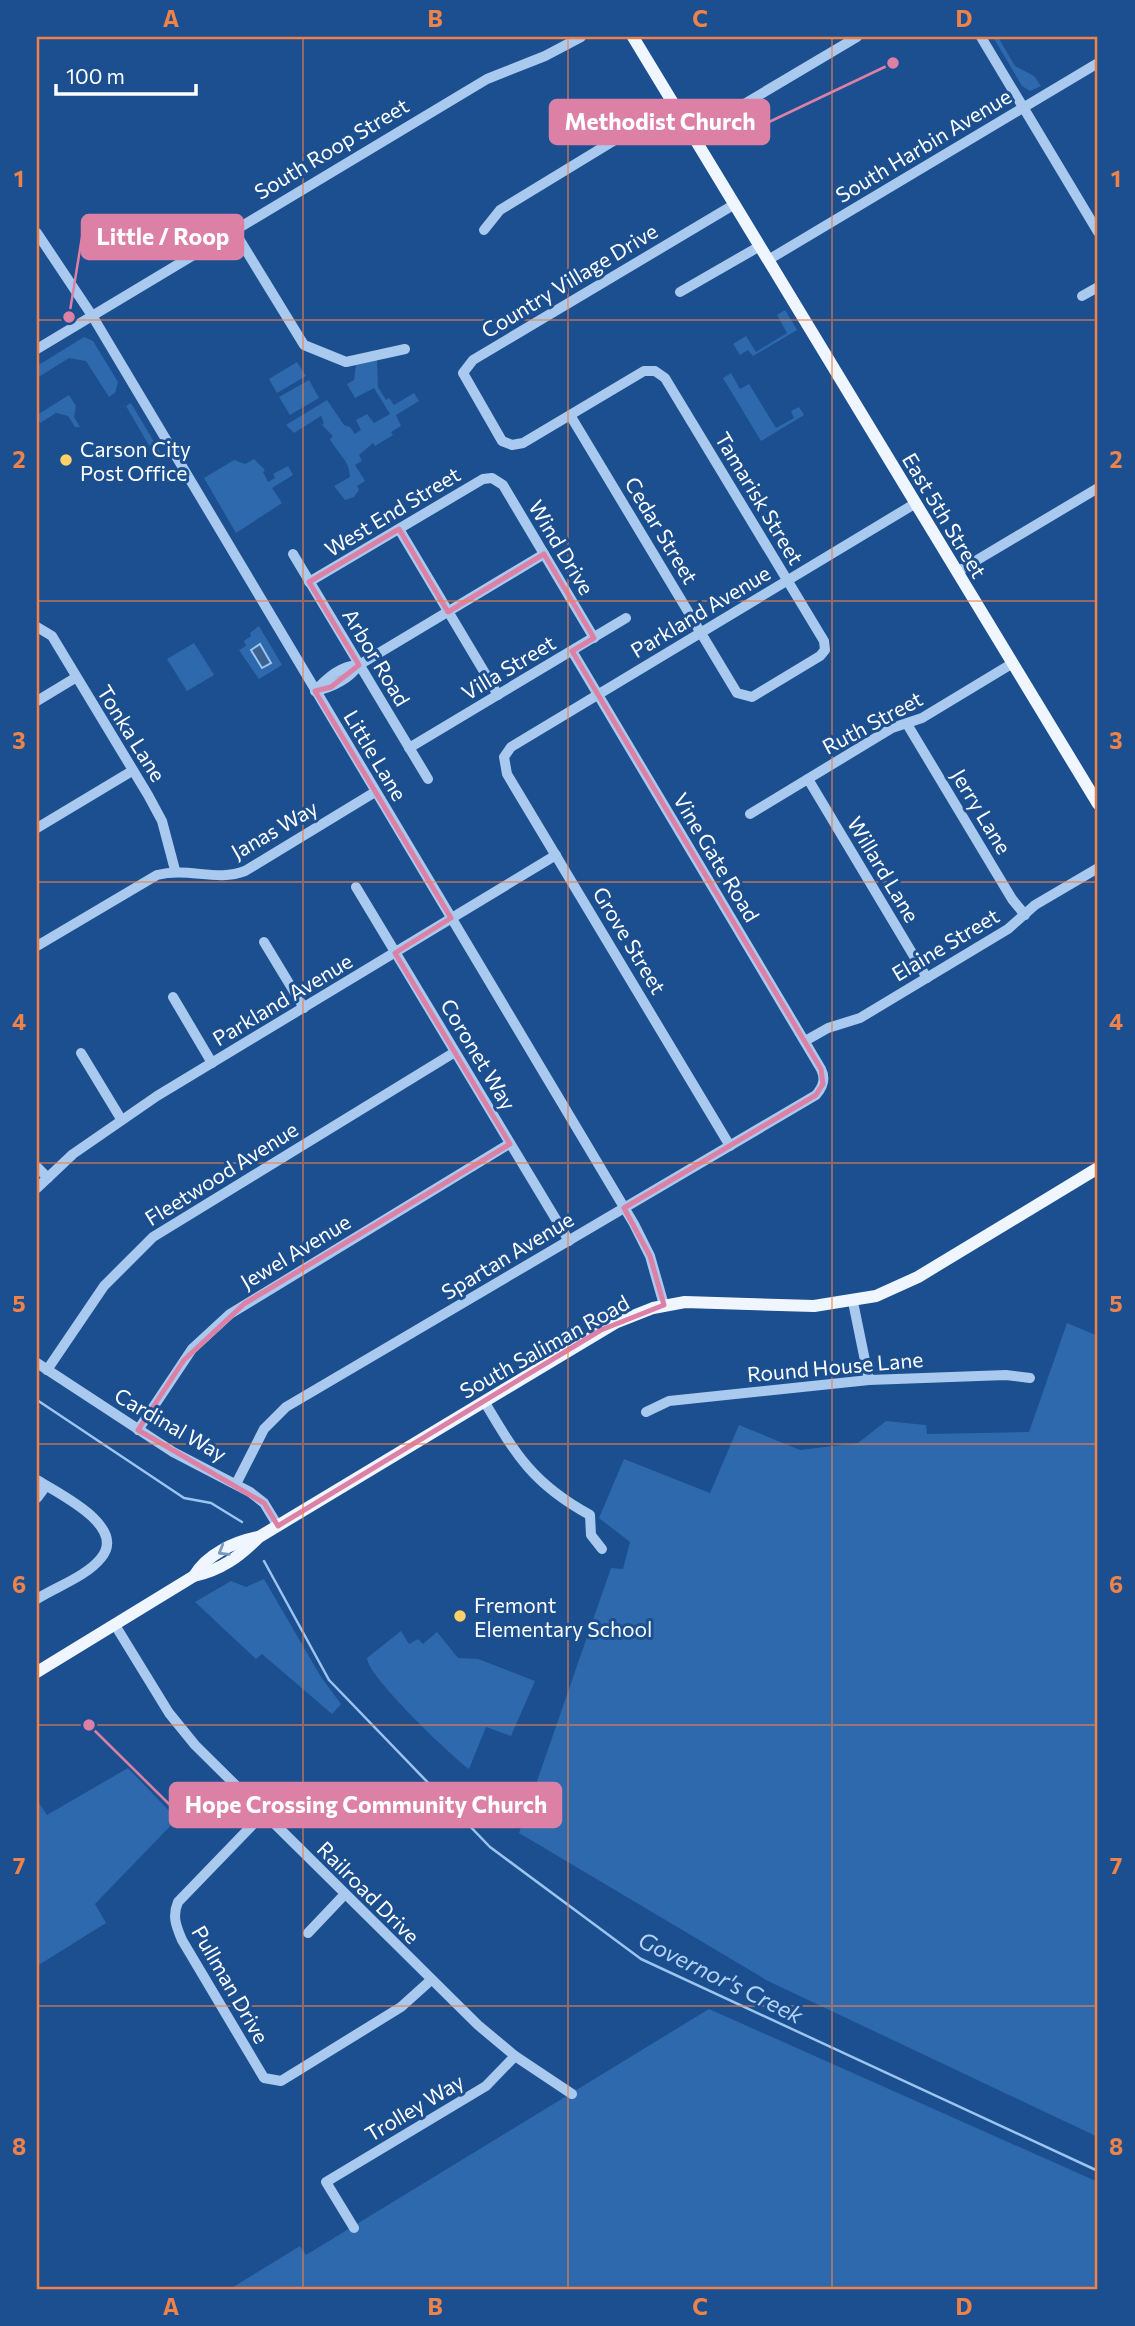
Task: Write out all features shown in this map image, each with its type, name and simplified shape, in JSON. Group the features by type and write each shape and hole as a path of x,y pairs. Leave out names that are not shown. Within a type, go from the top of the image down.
{"main road":[{"name":"East 5th Street","path":"633,37 1098,804"},
{"name":"South Saliman Road","path":"37,1672 194,1576 214,1572 240,1556 259,1537 608,1327 664,1305 707,1300 814,1306 853,1301 907,1283 1098,1168"}],"street":[{"name":"South Roop Street","path":"37,349 487,79 545,56 581,37"},
{"path":"692,135 856,37"},
{"path":"981,37 1098,232"},
{"name":"South Harbin Avenue","path":"768,260 1098,63"},
{"path":"484,230 500,210 674,104"},
{"name":"Country Village Drive","path":"570,415 523,443 512,445 502,441 463,373 472,360 734,204"},
{"path":"233,229 304,345 346,362 405,349"},
{"name":"Little Lane","path":"37,233 93,317 624,1208 650,1255 664,1305"},
{"path":"680,292 760,246"},
{"path":"1082,296 1098,287"},
{"name":"Tamarisk Street","path":"570,415 644,371 655,371 665,379 824,641 825,650 820,656 752,697 744,698"},
{"name":"Cedar Street","path":"570,415 737,694 744,698"},
{"name":"West End Street","path":"309,582 482,479 495,479"},
{"name":"Wind Drive","path":"495,479 503,485 594,638"},
{"path":"957,572 1098,488"},
{"name":"Parkland Avenue","path":"506,753 916,503"},
{"path":"399,529 498,695"},
{"name":"Arbor Road","path":"293,554 428,779"},
{"path":"315,691 331,687 352,675 359,665 544,554"},
{"name":"Villa Street","path":"409,748 626,618"},
{"name":"Tonka Lane","path":"37,627 52,636 162,821 175,870"},
{"name":"Vine Gate Road","path":"572,651 823,1072 823,1084"},
{"name":"Ruth Street","path":"750,814 892,729 907,724 1013,663"},
{"path":"37,701 75,678"},
{"name":"Jerry Lane","path":"907,724 1012,899 1026,915"},
{"name":"Grove Street","path":"506,753 505,769 730,1146"},
{"path":"37,828 132,771"},
{"name":"Willard Lane","path":"808,779 927,978"},
{"name":"Janas Way","path":"37,946 157,875 175,870 228,875 245,872 375,792"},
{"name":"Parkland Avenue","path":"37,1188 73,1154 121,1119 556,855"},
{"name":"Elaine Street","path":"804,1041 828,1028 854,1021 927,978 1008,929 1035,905 1098,867"},
{"name":"Coronet Way","path":"355,887 569,1241"},
{"path":"264,942 304,1008"},
{"path":"173,997 212,1063"},
{"name":"Fleetwood Avenue","path":"47,1370 104,1286 153,1237 455,1052"},
{"path":"81,1053 121,1119"},
{"name":"Spartan Avenue","path":"236,1484 264,1429 286,1407 816,1095 823,1084"},
{"name":"Jewel Avenue","path":"138,1430 192,1349 224,1319 509,1144"},
{"path":"37,1167 47,1178"},
{"path":"853,1301 869,1380"},
{"name":"Cardinal Way","path":"37,1363 186,1460 236,1484 262,1501 278,1526"},
{"name":"Round House Lane","path":"646,1412 668,1401 869,1380 1006,1375 1030,1378"},
{"path":"484,1401 513,1449 533,1475 590,1515 591,1535 602,1549"},
{"path":"37,1499 41,1483 95,1518 104,1529 106,1543 101,1559 37,1599"},
{"name":"Railroad Drive","path":"115,1625 169,1713 195,1745 431,1980 515,2056 572,2094"},
{"name":"Pullman Drive","path":"263,1814 178,1902 174,1912 175,1926 182,1940 266,2080 281,2081 401,2007 431,1980"},
{"path":"308,1933 345,1894"},
{"name":"Trolley Way","path":"354,2228 326,2182 486,2086 515,2056"}],"highlighted area":[{"path":"399,529 448,612 544,554 594,638 572,651 821,1069 823,1084 816,1095 624,1208 650,1256 664,1305 601,1330 278,1526 264,1503 138,1430 184,1360 244,1304 510,1144 395,953 451,918 315,691 331,687 359,665 309,582"}],"shaded area":[{"path":"993,37 998,37 1015,66 1034,76 1041,86 1030,91 1022,86"},
{"path":"785,310 797,330 753,356 748,350 740,355 733,344 746,336 756,352 787,333 777,315"},
{"path":"84,337 93,341 118,382 115,393 109,397 86,361 69,358 37,378 37,366"},
{"path":"377,360 378,387 386,400 389,398 394,405 414,393 419,401 396,415 401,426 391,432 393,435 375,446 373,443 359,455 362,461 355,465 365,481 357,486 359,490 354,497 345,500 334,486 350,477 349,471 330,439 333,436 322,425 324,423 321,416 294,433 286,425 327,400 344,425 350,427 355,434 361,430 356,420 367,414 374,423 390,414 374,388 355,398 347,384 354,380 356,365"},
{"path":"297,362 306,376 277,393 269,379"},
{"path":"731,373 740,389 749,384 776,428 794,418 791,411 799,407 804,415 761,441 723,378"},
{"path":"309,380 319,398 290,415 279,397"},
{"path":"69,395 76,406 74,417 80,427 75,427 68,416 56,413 40,423 37,415"},
{"path":"131,403 160,452 154,454 126,406"},
{"path":"254,459 265,470 263,472 268,482 275,478 273,474 288,466 293,475 272,488 282,503 236,533 204,478 234,460 245,464"},
{"path":"259,626 282,665 259,679 239,650 246,646 244,641"},
{"path":"194,643 214,675 187,691 167,659"},
{"path":"260,644 271,663 262,668 251,650"},
{"path":"1067,1323 1098,1336 1098,2137 768,1981 519,1833 611,1568 623,1569 630,1542 599,1518 624,1459 710,1493 739,1425 800,1450 858,1443 886,1421 926,1425 927,1434 1029,1432"},
{"path":"264,1579 321,1677 341,1704 332,1714 262,1654 256,1659 195,1602 231,1581 246,1587"},
{"path":"401,1631 409,1644 418,1639 423,1644 437,1632 458,1658 478,1659 535,1681 511,1736 486,1727 469,1769 411,1715 371,1667 367,1658"},
{"path":"128,1768 177,1819 95,1904 106,1923 37,1966 37,1800 47,1815"},
{"path":"709,2009 1098,2182 1098,2289 230,2289 300,2246 306,2255"}],"waterway":[{"name":"Governor's Creek","path":"37,1400 184,1498 211,1503 242,1522"},
{"name":"Governor's Creek","path":"264,1561 329,1680 490,1847 641,1959 1098,2171"}],"place":[{"name":"Methodist Church","path":"893,63"},
{"name":"Little / Roop","path":"69,317"},
{"name":"Carson City Post Office","path":"66,460"},
{"name":"Fremont Elementary School","path":"460,1616"},
{"name":"Hope Crossing Community Church","path":"89,1725"}]}
